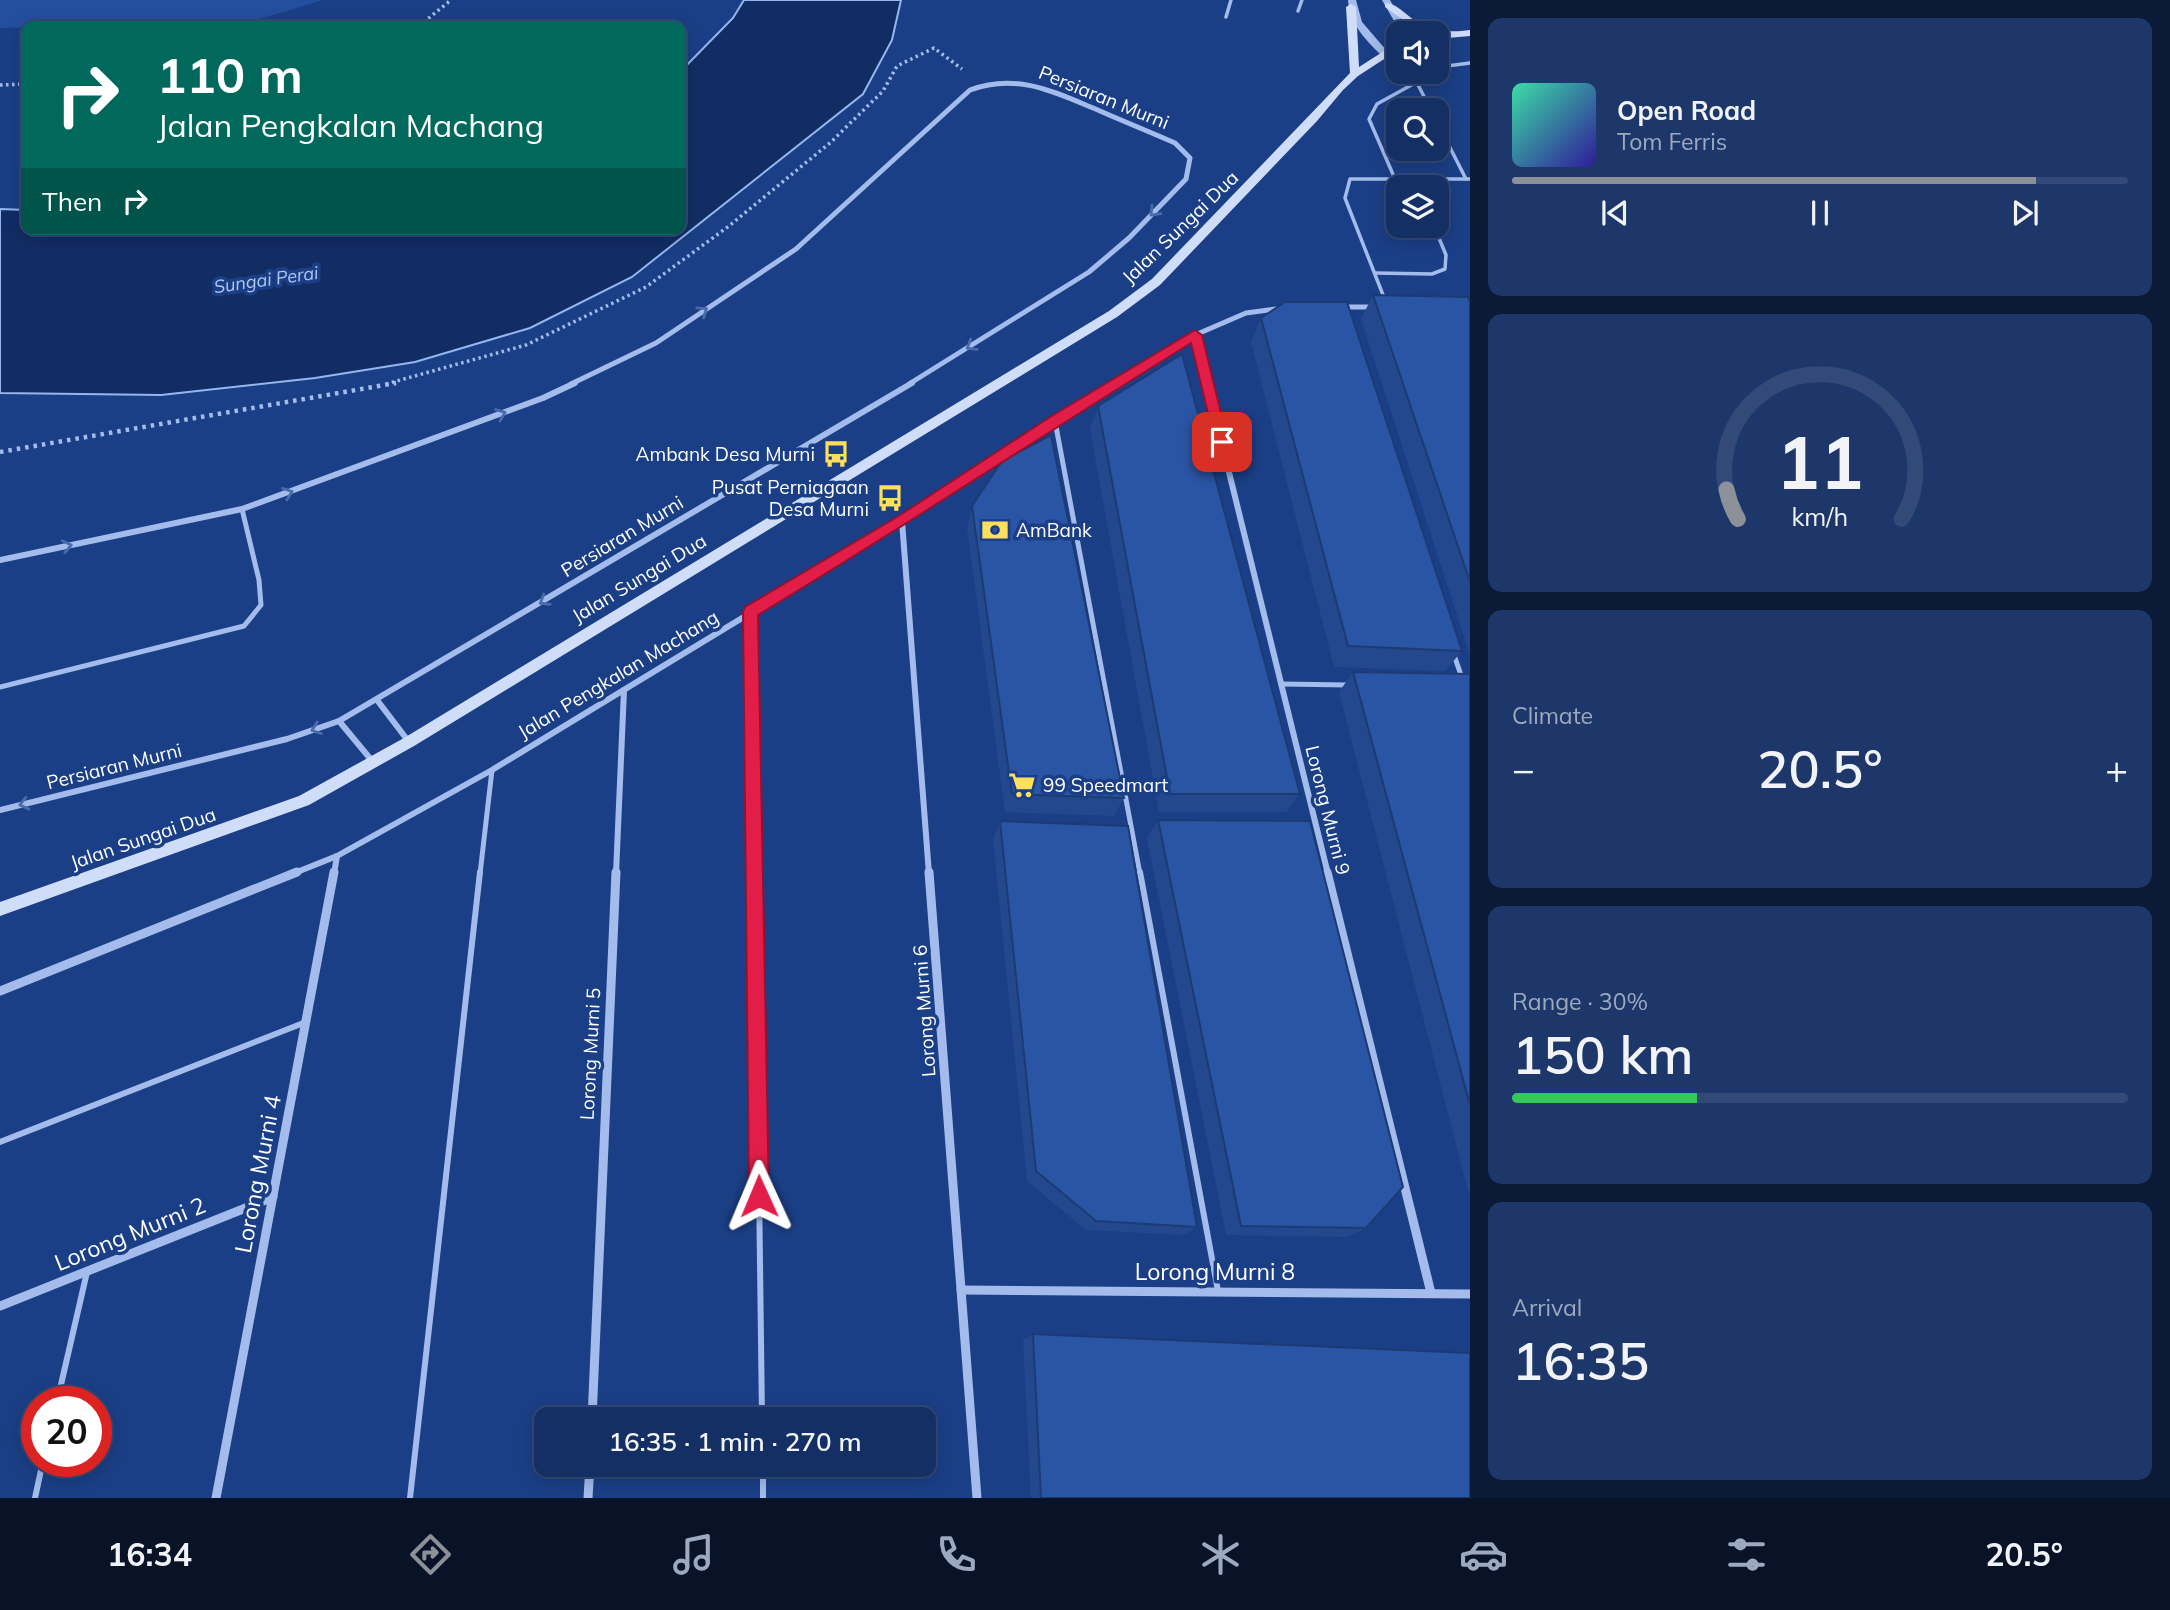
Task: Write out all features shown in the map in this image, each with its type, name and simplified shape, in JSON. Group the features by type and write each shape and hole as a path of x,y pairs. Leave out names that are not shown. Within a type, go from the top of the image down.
{"main road":[{"path":"1351,3 1355,74"},
{"path":"1387,3 1410,21"},
{"path":"1449,35 1470,33"},
{"name":"Jalan Sungai Dua","path":"0,909 304,801 409,742 1113,314 1166,272 1355,74 1384,53"}],"street":[{"path":"1351,3 1365,33 1384,53"},
{"path":"1387,3 1398,21"},
{"name":"Persiaran Murni","path":"0,810 287,739 339,721 904,387 1089,272 1129,238 1186,179 1190,158 1175,143 1049,89 1010,81 982,84"},
{"path":"0,560 242,509 543,398 656,342 796,249 970,90 982,84"},
{"name":"Jalan Pengkalan Machang","path":"0,991 337,856 492,770 624,690 902,521 1055,421 1195,335 1246,313 1290,307"},
{"path":"1335,307 1388,307"},
{"name":"Lorong Murni 9","path":"1195,335 1431,1293"},
{"name":"Lorong Murni 6","path":"902,521 976,1498"},
{"name":"Lorong Murni 5","path":"593,1407 624,690"},
{"path":"377,700 409,742"},
{"path":"339,721 373,763"},
{"name":"Lorong Murni 4","path":"216,1498 337,856"},
{"name":"Lorong Murni 2","path":"0,1306 273,1197"},
{"name":"Lorong Murni 8","path":"961,1290 1470,1294"},
{"path":"588,1498 589,1477"}],"lane":[{"path":"1226,17 1231,0"},
{"path":"1298,11 1302,0"},
{"path":"1449,66 1470,63"},
{"path":"1393,175 1369,119 1377,104 1411,84"},
{"path":"1449,144 1468,179 1449,179"},
{"path":"1386,179 1350,179 1345,198 1388,307"},
{"path":"1375,273 1432,274 1445,269 1446,255 1439,238"},
{"path":"1055,421 1218,1292"},
{"path":"0,687 243,626 261,605 259,580 242,509"},
{"path":"751,612 762,1407"},
{"path":"1451,646 1464,685"},
{"path":"1281,684 1360,685"},
{"path":"410,1498 492,770"},
{"path":"0,1142 306,1022"},
{"path":"61,1386 87,1272"},
{"path":"34,1498 39,1477"},
{"path":"763,1477 763,1498"}],"path":[{"path":"425,21 451,0"},
{"path":"0,452 394,383 526,345 646,287 729,226 831,142 883,91 897,66 933,48 982,84"},
{"path":"0,85 21,84"}],"shaded area":[{"path":"0,0 323,0 253,21 21,21 21,27 0,28"}],"water":[{"path":"744,0 901,0 892,40 863,94 686,234 686,66 733,18"},
{"name":"Sungai Perai","path":"0,209 21,210 21,235 685,235 632,277 530,328 415,362 315,378 161,395 0,393"}],"building":[{"path":"1373,295 1468,297 1470,302 1470,582"},
{"path":"1285,302 1347,302 1462,651 1348,646 1261,318"},
{"path":"1182,354 1300,794 1170,794 1098,406"},
{"path":"1051,435 1124,798 1012,794 972,506 1002,461"},
{"path":"1353,672 1470,674 1470,1105"},
{"path":"1158,820 1310,821 1403,1187 1366,1228 1241,1226"},
{"path":"1000,821 1128,826 1197,1227 1096,1221 1036,1171"},
{"path":"1033,1334 1470,1353 1470,1498 1041,1498"}],"place":[{"name":"Ambank Desa Murni","path":"836,454"},
{"name":"Pusat Perniagaan Desa Murni","path":"890,498"},
{"name":"AmBank","path":"995,530"},
{"name":"99 Speedmart","path":"1022,785"}],"route":[{"path":"759,1196 751,612 902,521 1055,421 1195,335 1222,442"}]}
